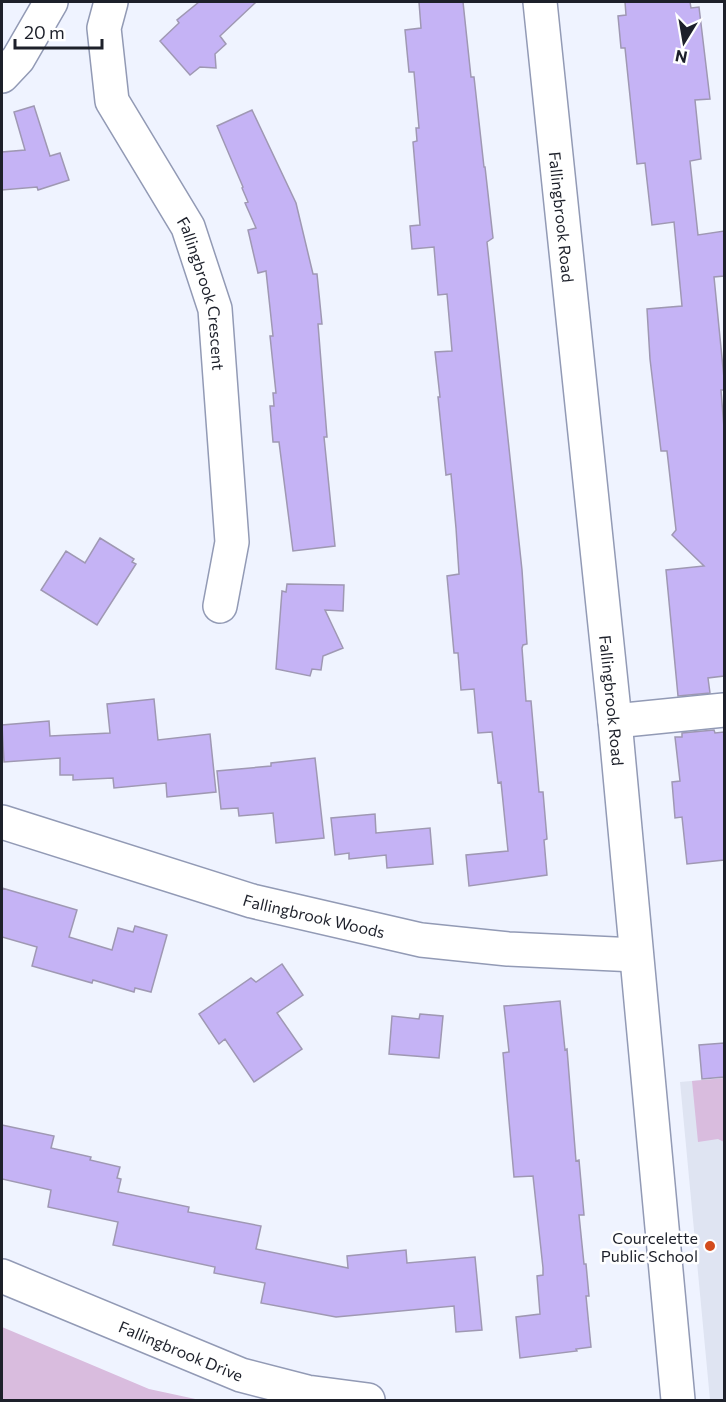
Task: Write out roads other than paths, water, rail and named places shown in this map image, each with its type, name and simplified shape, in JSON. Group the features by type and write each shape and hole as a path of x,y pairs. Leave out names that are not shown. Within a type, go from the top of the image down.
{"street":[{"path":"2,76 18,59 51,2"},
{"name":"Fallingbrook Crescent","path":"111,2 104,28 112,101 188,226 215,309 232,542 220,606"},
{"name":"Fallingbrook Road","path":"540,2 615,721 678,1401"},
{"path":"615,721 724,710"},
{"name":"Fallingbrook Woods","path":"2,822 252,901 421,940 508,949 636,955"},
{"name":"Fallingbrook Drive","path":"2,1276 241,1375 307,1392 368,1401"}],"place":[{"name":"Courcelette Public School","path":"710,1246"}]}
